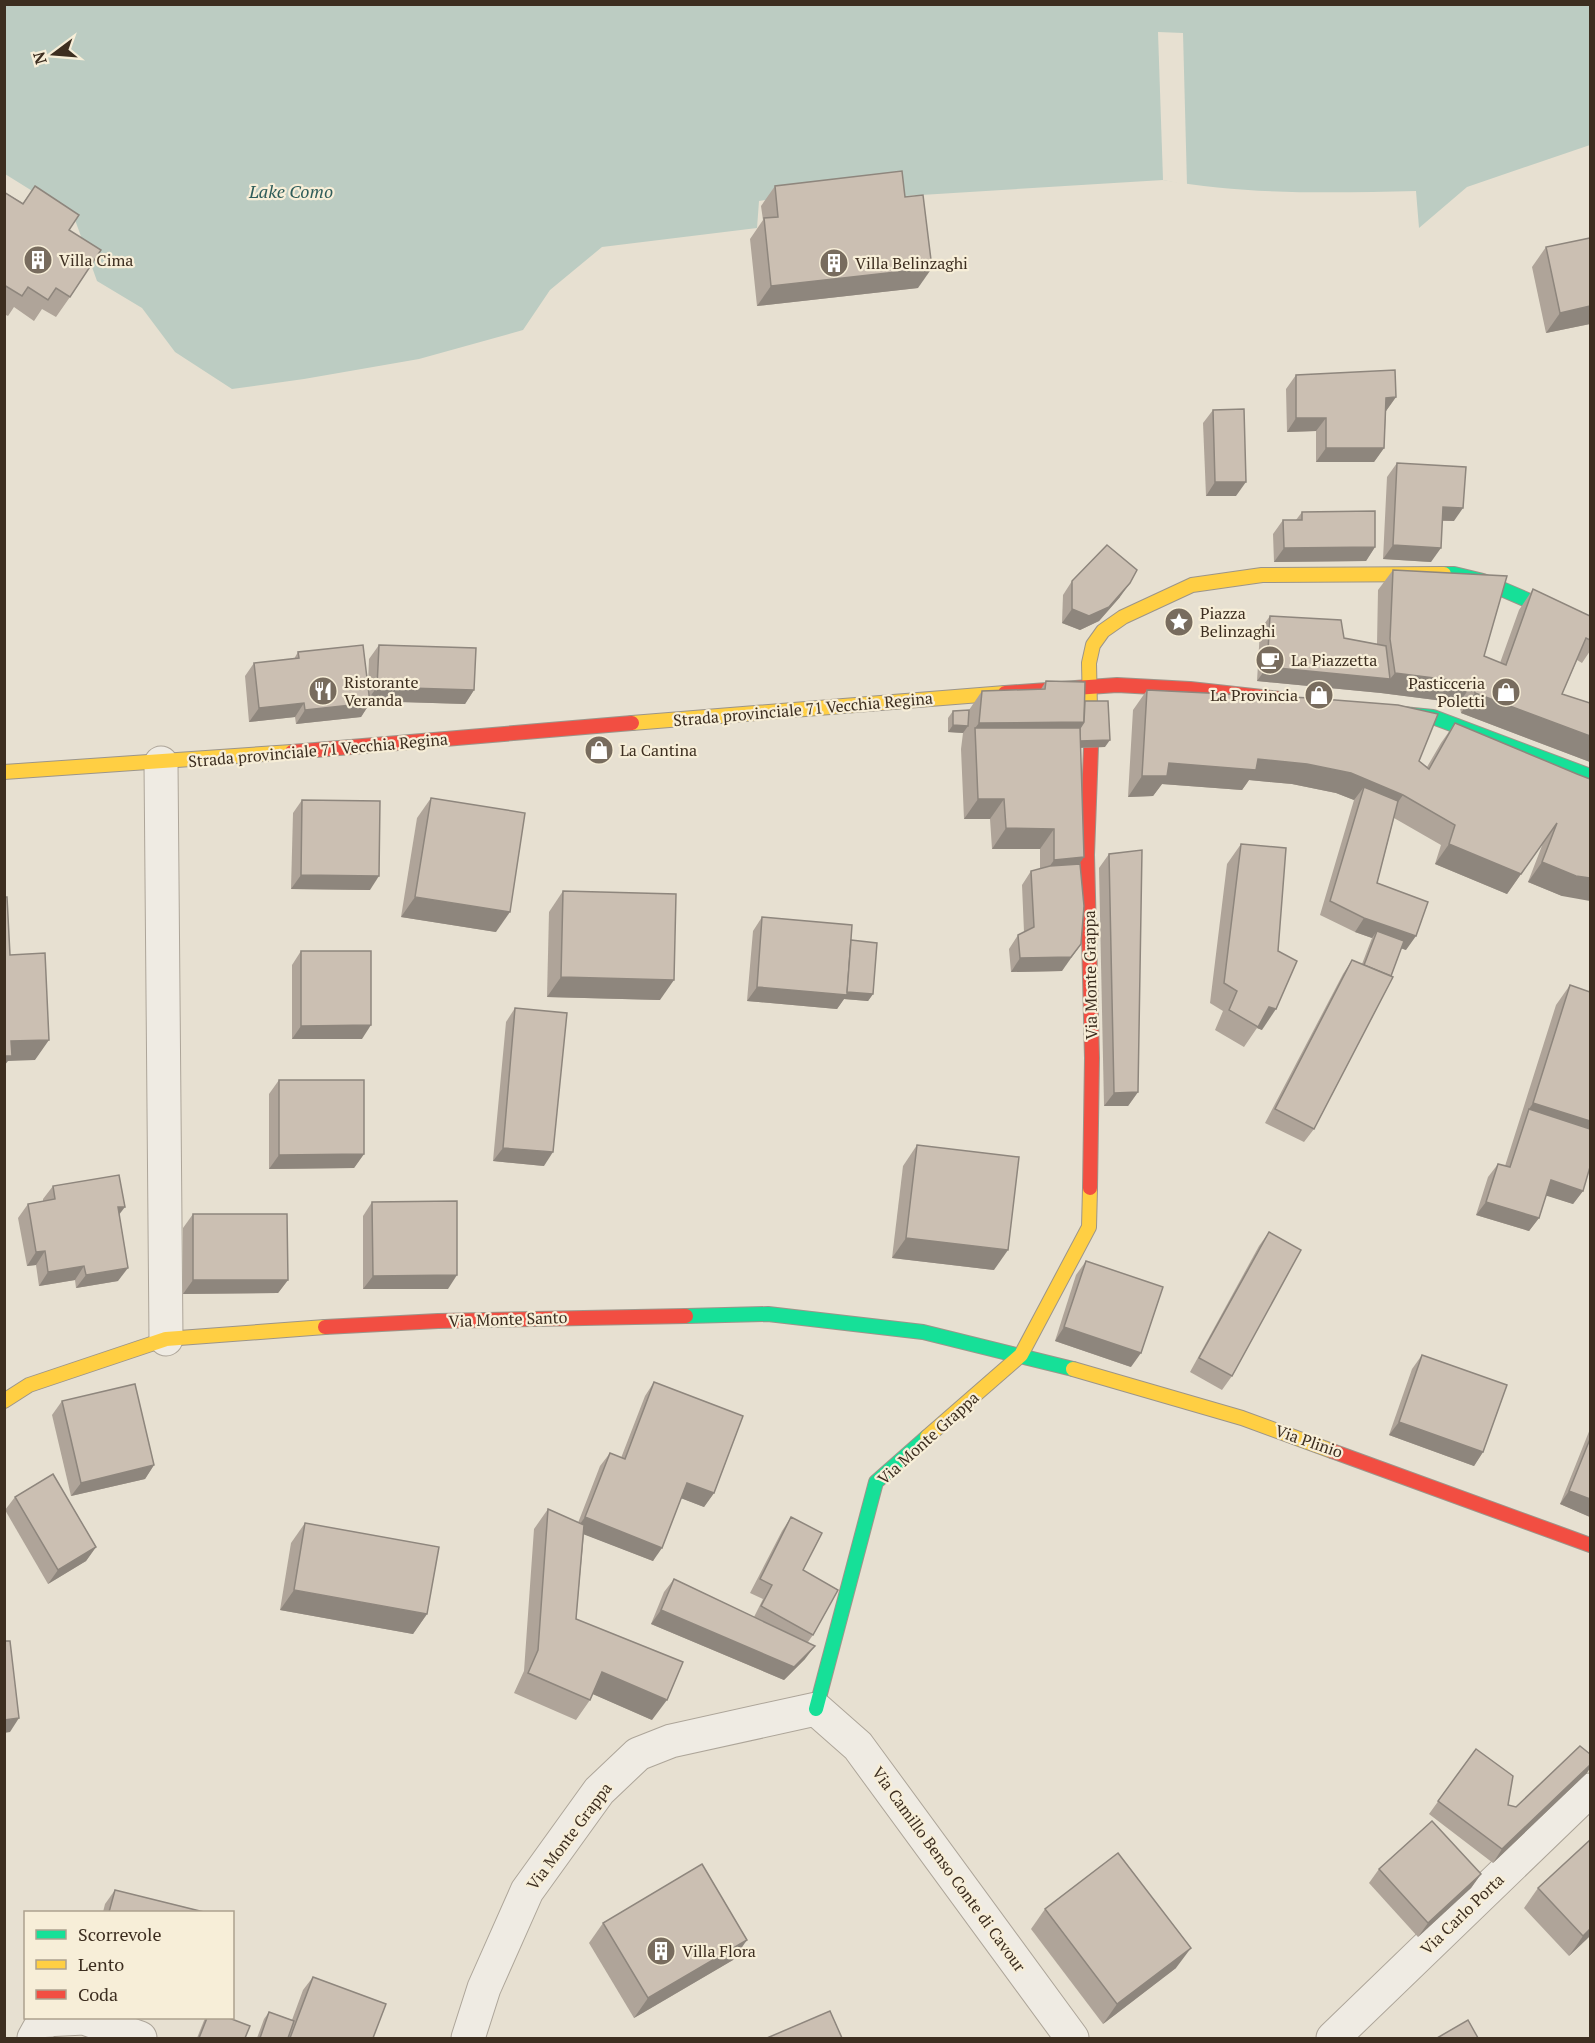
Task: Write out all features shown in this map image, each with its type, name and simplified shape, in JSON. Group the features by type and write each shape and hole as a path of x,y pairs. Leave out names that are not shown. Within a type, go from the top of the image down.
{"street":[{"path":"1090,709 1089,663 1093,645 1103,630 1123,617 1192,585 1262,575 1454,574 1483,581 1590,627"},
{"name":"Strada provinciale 71 Vecchia Regina","path":"4,772 161,763 1117,685 1190,689 1294,701"},
{"path":"1375,711 1433,717 1590,776"},
{"name":"Via Monte Grappa","path":"468,2038 484,1988 527,1891 598,1791 638,1754 671,1741 816,1708 876,1482 1021,1355 1089,1227 1092,1058 1087,855 1091,747"},
{"path":"161,763 166,1339"},
{"name":"Via Monte Santo","path":"4,1401 29,1385 166,1339 438,1321 768,1314 923,1332 1021,1355"},
{"name":"Via Plinio","path":"1021,1355 1242,1418 1590,1545"},
{"name":"Via Camillo Benso Conte di Cavour","path":"816,1708 858,1746 1072,2038"},
{"name":"Via Carlo Porta","path":"1333,2038 1590,1790"},
{"path":"33,2038 44,2020 64,2019"},
{"path":"87,2019 140,2038"}],"water":[{"name":"Lake Como","path":"4,5 1590,5 1590,145 1467,187 1419,228 1416,191 1258,191 1163,180 889,197 888,183 759,201 757,228 602,247 550,290 523,330 419,359 232,389 175,352 142,308 97,281 74,217 5,174"}],"pier":[{"path":"1158,32 1183,33 1187,185 1163,180"}],"building":[{"name":"Villa Belinzaghi","path":"902,171 905,197 923,195 932,268 771,286 764,218 778,217 775,186"},
{"name":"Villa Cima","path":"35,186 79,215 69,230 101,250 70,297 56,288 48,300 28,287 22,296 4,285 4,192 23,204"},
{"path":"1590,238 1590,306 1560,313 1546,247"},
{"path":"1395,370 1396,397 1386,398 1384,448 1326,448 1326,418 1296,418 1296,375"},
{"path":"1244,409 1246,482 1215,482 1213,410"},
{"path":"1397,463 1466,467 1463,508 1443,507 1441,548 1393,545"},
{"path":"1375,511 1375,547 1284,548 1283,520 1302,520 1302,512"},
{"path":"1107,545 1137,570 1130,583 1109,607 1089,616 1072,609 1072,581"},
{"path":"1393,570 1507,576 1484,656 1506,665 1533,589 1590,616 1590,640 1586,638 1562,694 1590,703 1590,736 1475,693 1473,683 1395,673 1390,639"},
{"path":"1270,616 1341,620 1344,638 1386,646 1390,679 1267,667"},
{"path":"363,645 370,703 305,710 304,703 259,708 254,663 299,658 298,652"},
{"path":"379,645 476,648 474,690 377,687"},
{"path":"1046,681 1085,682 1084,722 979,723 982,691 1045,689"},
{"path":"1147,690 1398,705 1438,714 1419,761 1429,769 1455,723 1590,779 1590,878 1576,876 1542,862 1557,823 1521,874 1449,844 1455,825 1403,795 1351,773 1307,764 1258,759 1256,770 1169,763 1167,776 1142,776"},
{"path":"1085,701 1108,701 1110,740 1080,741"},
{"path":"969,710 968,726 953,725 953,711"},
{"path":"975,728 1080,728 1084,857 1054,860 1054,829 1006,828 1004,799 978,799"},
{"path":"1364,787 1398,801 1377,883 1428,902 1416,936 1364,918 1330,901"},
{"path":"431,798 525,813 510,912 415,897"},
{"path":"302,800 380,801 379,876 301,875"},
{"path":"1241,844 1286,848 1278,951 1297,961 1276,1009 1269,1007 1258,1027 1229,1010 1237,991 1224,983"},
{"path":"1142,850 1138,1092 1114,1093 1109,854"},
{"path":"1080,864 1084,906 1081,944 1071,957 1020,958 1018,935 1034,927 1031,871 1050,866"},
{"path":"563,891 676,894 674,980 561,977"},
{"path":"4,897 7,897 10,955 45,953 49,1040 11,1041 12,1056 4,1056"},
{"path":"762,917 852,925 847,995 757,987"},
{"path":"1377,931 1404,941 1391,976 1364,965"},
{"path":"851,940 877,943 873,994 847,992"},
{"path":"301,951 371,951 371,1025 301,1026"},
{"path":"1352,960 1393,977 1314,1129 1275,1109"},
{"path":"1570,985 1590,992 1590,1121 1533,1103"},
{"path":"515,1008 567,1013 553,1152 503,1148"},
{"path":"279,1080 364,1080 364,1154 279,1155"},
{"path":"1529,1109 1590,1129 1590,1167 1583,1191 1551,1180 1539,1218 1486,1202 1498,1164 1510,1167"},
{"path":"917,1145 1019,1157 1008,1250 906,1238"},
{"path":"119,1175 125,1207 118,1207 128,1268 86,1275 84,1266 48,1272 45,1251 36,1252 28,1204 55,1199 53,1186"},
{"path":"457,1201 457,1275 373,1276 372,1202"},
{"path":"193,1214 287,1214 288,1280 193,1280"},
{"path":"1269,1232 1301,1250 1232,1376 1199,1358"},
{"path":"1086,1261 1163,1287 1141,1353 1064,1327"},
{"path":"1422,1355 1507,1385 1483,1452 1399,1422"},
{"path":"654,1382 743,1416 714,1493 687,1483 662,1548 585,1517 610,1453 625,1459"},
{"path":"135,1384 154,1465 81,1483 62,1401"},
{"path":"1590,1439 1590,1499 1569,1491"},
{"path":"53,1474 96,1547 58,1570 15,1497"},
{"path":"548,1509 584,1525 576,1619 683,1662 667,1700 602,1672 590,1700 528,1673 538,1650"},
{"path":"791,1517 822,1533 803,1570 838,1590 813,1635 761,1606 772,1585 760,1579"},
{"path":"305,1523 439,1547 427,1614 294,1590"},
{"path":"674,1579 815,1646 794,1667 661,1610"},
{"path":"4,1641 10,1641 19,1718 4,1720"},
{"path":"1580,1746 1590,1754 1590,1765 1502,1849 1438,1801 1476,1749 1513,1776 1508,1805 1516,1807"},
{"path":"1432,1821 1481,1874 1428,1923 1379,1869"},
{"path":"1590,1840 1590,1929 1583,1936 1538,1888"},
{"path":"1118,1853 1191,1948 1117,2004 1045,1909"},
{"name":"Villa Flora","path":"702,1864 747,1940 648,1998 603,1923"},
{"path":"115,1890 200,1911 109,1911"},
{"path":"313,1977 386,2004 373,2038 290,2038"},
{"path":"830,2011 842,2038 767,2038"},
{"path":"269,2012 294,2021 288,2038 260,2038"},
{"path":"207,2019 232,2019 250,2026 245,2038 199,2038"},
{"path":"1468,2020 1478,2038 1437,2038"}],"traffic: fast":[{"path":"1444,574 1483,581 1590,627"},
{"path":"1393,713 1433,717 1590,776"},
{"path":"686,1316 768,1314 923,1332 1073,1369"},
{"path":"816,1709 876,1482 927,1437"}],"traffic: slow":[{"path":"1090,709 1089,663 1093,645 1103,631 1123,617 1192,585 1262,575 1444,574"},
{"path":"632,723 1005,693"},
{"path":"4,772 292,752"},
{"path":"927,1437 1021,1355 1089,1227 1090,1188"},
{"path":"4,1401 29,1385 166,1339 325,1327"},
{"path":"1073,1369 1242,1418 1332,1451"}],"traffic: jam":[{"path":"1005,693 1117,685 1190,689 1280,699"},
{"path":"292,752 632,723"},
{"path":"1090,1188 1092,1058 1087,855 1091,747"},
{"path":"325,1327 438,1321 686,1316"},
{"path":"1332,1451 1590,1545"}],"place":[{"name":"Villa Cima","path":"38,260"},
{"name":"Villa Belinzaghi","path":"834,263"},
{"name":"Piazza Belinzaghi","path":"1179,622"},
{"name":"La Piazzetta","path":"1270,660"},
{"name":"Ristorante Veranda","path":"323,691"},
{"name":"Pasticceria Poletti","path":"1506,692"},
{"name":"La Provincia","path":"1319,695"},
{"name":"La Cantina","path":"599,750"},
{"name":"Villa Flora","path":"661,1951"}]}
